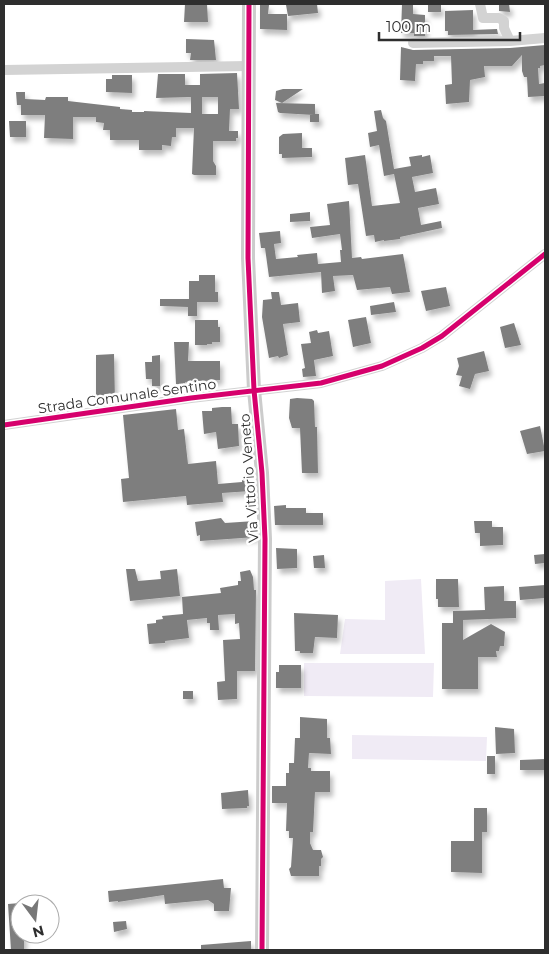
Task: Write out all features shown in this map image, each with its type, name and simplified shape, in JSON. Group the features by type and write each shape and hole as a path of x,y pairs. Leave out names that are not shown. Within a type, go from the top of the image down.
{"street":[{"name":"Via Vittorio Veneto","path":"249,4 248,258 254,390 262,473 265,539 262,950"},
{"path":"480,4 483,18 498,18 504,21 504,28 510,41"},
{"path":"413,43 510,41 545,38"},
{"path":"4,70 248,66"},
{"name":"Strada Comunale Sentino","path":"4,425 183,399 320,383 355,375 382,366 422,348 442,336 545,254"}],"shaded area":[{"path":"421,579 425,654 340,654 345,619 385,620 385,581"},
{"path":"304,663 434,663 433,697 304,696"},
{"path":"352,735 487,737 486,761 352,759"}],"building":[{"path":"185,4 207,4 208,22 184,22"},
{"path":"317,4 318,13 288,16 286,5"},
{"path":"402,4 413,4 413,14 425,15 425,36 414,36 414,33 401,33"},
{"path":"428,4 441,5 441,12 428,12"},
{"path":"499,4 509,4 510,12 499,11"},
{"path":"260,5 269,5 268,14 287,14 287,30 260,29"},
{"path":"473,10 473,30 497,29 498,34 448,35 448,31 445,31 445,11"},
{"path":"186,39 214,40 216,60 190,60 191,53 186,53"},
{"path":"545,45 545,65 538,68 539,84 545,83 545,96 528,97 527,77 524,77 522,71 522,55 512,66 484,66 485,77 470,80 469,102 446,104 445,85 452,84 451,56 434,56 434,61 423,61 423,64 416,64 415,81 400,80 401,47 413,50 510,48"},
{"path":"237,73 239,109 230,109 229,131 238,131 238,138 236,138 236,141 213,141 213,161 216,166 216,175 192,174 194,128 176,128 176,137 172,137 171,146 162,145 162,150 139,150 139,140 110,140 110,130 103,130 104,123 96,122 96,117 73,117 73,139 44,138 45,115 21,115 21,105 17,105 16,92 25,92 25,99 45,100 46,97 68,97 68,101 120,107 120,109 132,110 132,112 191,113 191,97 156,98 158,74 185,74 185,85 200,85 200,74","holes":["202,97 218,97 218,114 202,114"]},
{"path":"112,75 132,75 132,93 106,92 106,79 112,79"},
{"path":"303,89 282,103 275,100 276,91"},
{"path":"276,103 315,104 315,114 319,114 319,122 310,122 310,115 314,115 280,113"},
{"path":"381,110 386,121 394,169 411,166 409,157 430,155 433,173 412,177 415,192 436,188 439,204 418,208 421,225 441,221 442,228 400,237 400,239 375,242 374,235 366,236 358,184 348,185 345,158 365,155 372,206 400,203 394,174 384,176 379,145 370,147 368,133 377,131 374,111"},
{"path":"9,121 26,121 26,137 10,137"},
{"path":"302,133 302,148 312,148 312,157 282,158 282,154 279,154 279,137 283,134"},
{"path":"349,201 352,258 361,257 362,259 403,254 410,292 392,294 390,287 357,290 353,275 333,276 335,291 322,293 321,272 269,277 265,248 261,248 259,233 280,231 281,243 274,244 276,259 317,253 318,264 341,262 340,234 312,238 310,227 330,225 327,204"},
{"path":"310,212 310,221 290,222 290,214"},
{"path":"199,275 215,275 215,292 218,292 218,302 197,302 197,316 188,316 188,307 160,306 160,299 189,299 189,281 199,281"},
{"path":"446,287 450,306 426,311 421,291"},
{"path":"271,292 279,292 281,305 298,303 300,322 283,324 288,355 279,358 278,356 269,358 262,317 263,300 272,299"},
{"path":"394,302 396,312 371,315 370,306"},
{"path":"366,317 371,343 353,347 348,320"},
{"path":"195,320 218,320 220,342 195,345"},
{"path":"514,323 521,345 505,348 500,327"},
{"path":"317,330 318,333 329,331 333,356 314,360 316,376 303,377 302,369 305,368 301,344 311,343 309,332"},
{"path":"174,342 189,342 188,361 220,361 220,380 176,384"},
{"path":"484,351 489,371 475,374 470,389 459,386 462,376 456,375 459,366 457,358"},
{"path":"114,354 115,402 96,405 96,355"},
{"path":"160,355 160,386 152,386 152,379 146,379 145,362 152,362 152,356"},
{"path":"290,399 312,399 314,401 315,427 317,427 318,473 302,473 300,428 292,428 289,418"},
{"path":"231,407 232,424 238,424 239,446 218,449 216,432 204,434 202,411 212,411 212,408"},
{"path":"176,409 178,430 184,429 188,464 216,461 218,484 242,482 242,479 250,479 251,491 222,493 223,502 187,505 186,496 123,502 121,479 129,478 123,415"},
{"path":"540,426 545,451 527,454 520,431"},
{"path":"286,505 286,508 306,508 306,513 323,513 323,525 275,525 274,506"},
{"path":"221,518 225,523 255,521 256,537 200,541 200,535 197,536 195,522"},
{"path":"474,521 492,521 492,527 503,527 503,545 480,546 480,533 475,533"},
{"path":"276,548 297,549 297,568 277,569"},
{"path":"545,554 545,563 535,564 534,555"},
{"path":"324,555 325,568 314,568 313,556"},
{"path":"126,569 135,569 138,581 161,579 160,571 177,569 180,596 130,601"},
{"path":"250,570 253,577 254,590 256,590 255,671 237,671 237,699 218,700 217,682 225,681 223,640 240,639 239,623 235,624 235,614 218,615 219,630 210,630 210,623 207,623 207,618 187,620 189,638 165,641 165,643 149,644 147,624 156,623 156,620 163,619 162,616 183,614 182,597 221,593 220,588 238,585 238,581 241,581 240,572"},
{"path":"436,579 458,579 459,607 438,607"},
{"path":"545,585 545,598 520,600 519,587"},
{"path":"504,586 504,601 516,601 516,618 463,620 463,640 491,624 505,632 504,646 500,646 499,651 496,651 497,657 478,657 478,689 442,689 442,623 453,623 453,611 485,610 484,587"},
{"path":"294,613 338,615 337,638 315,637 313,653 295,651"},
{"path":"279,665 301,665 301,688 276,688 276,672 279,672"},
{"path":"183,691 193,691 193,699 183,699"},
{"path":"300,717 327,719 327,738 330,738 331,754 309,753 308,768 311,768 311,771 330,771 330,792 315,792 313,832 310,832 310,843 313,850 321,850 323,857 321,859 321,866 319,866 319,876 291,876 289,869 291,867 293,838 289,838 289,831 286,831 287,803 272,803 272,786 286,786 286,773 289,773 289,763 294,763 295,738 300,738"},
{"path":"495,727 514,729 515,753 496,754"},
{"path":"487,756 495,756 495,774 487,774"},
{"path":"545,759 545,770 520,770 520,760"},
{"path":"248,790 249,806 247,808 222,809 221,793"},
{"path":"474,808 487,808 487,832 482,832 482,873 451,872 451,841 474,841"},
{"path":"223,879 224,888 231,888 229,911 214,911 214,904 208,900 165,904 164,895 109,902 108,891"},
{"path":"8,904 10,904 10,935"},
{"path":"126,921 127,929 114,932 113,922"},
{"path":"251,941 251,950 201,950 201,945"},
{"path":"11,944 24,944 24,950 11,950"}],"cycle path":[{"path":"249,4 248,258 254,390 262,473 265,539 262,950"},
{"path":"4,425 191,398 321,383 382,366 422,348 442,336 545,254"}]}
